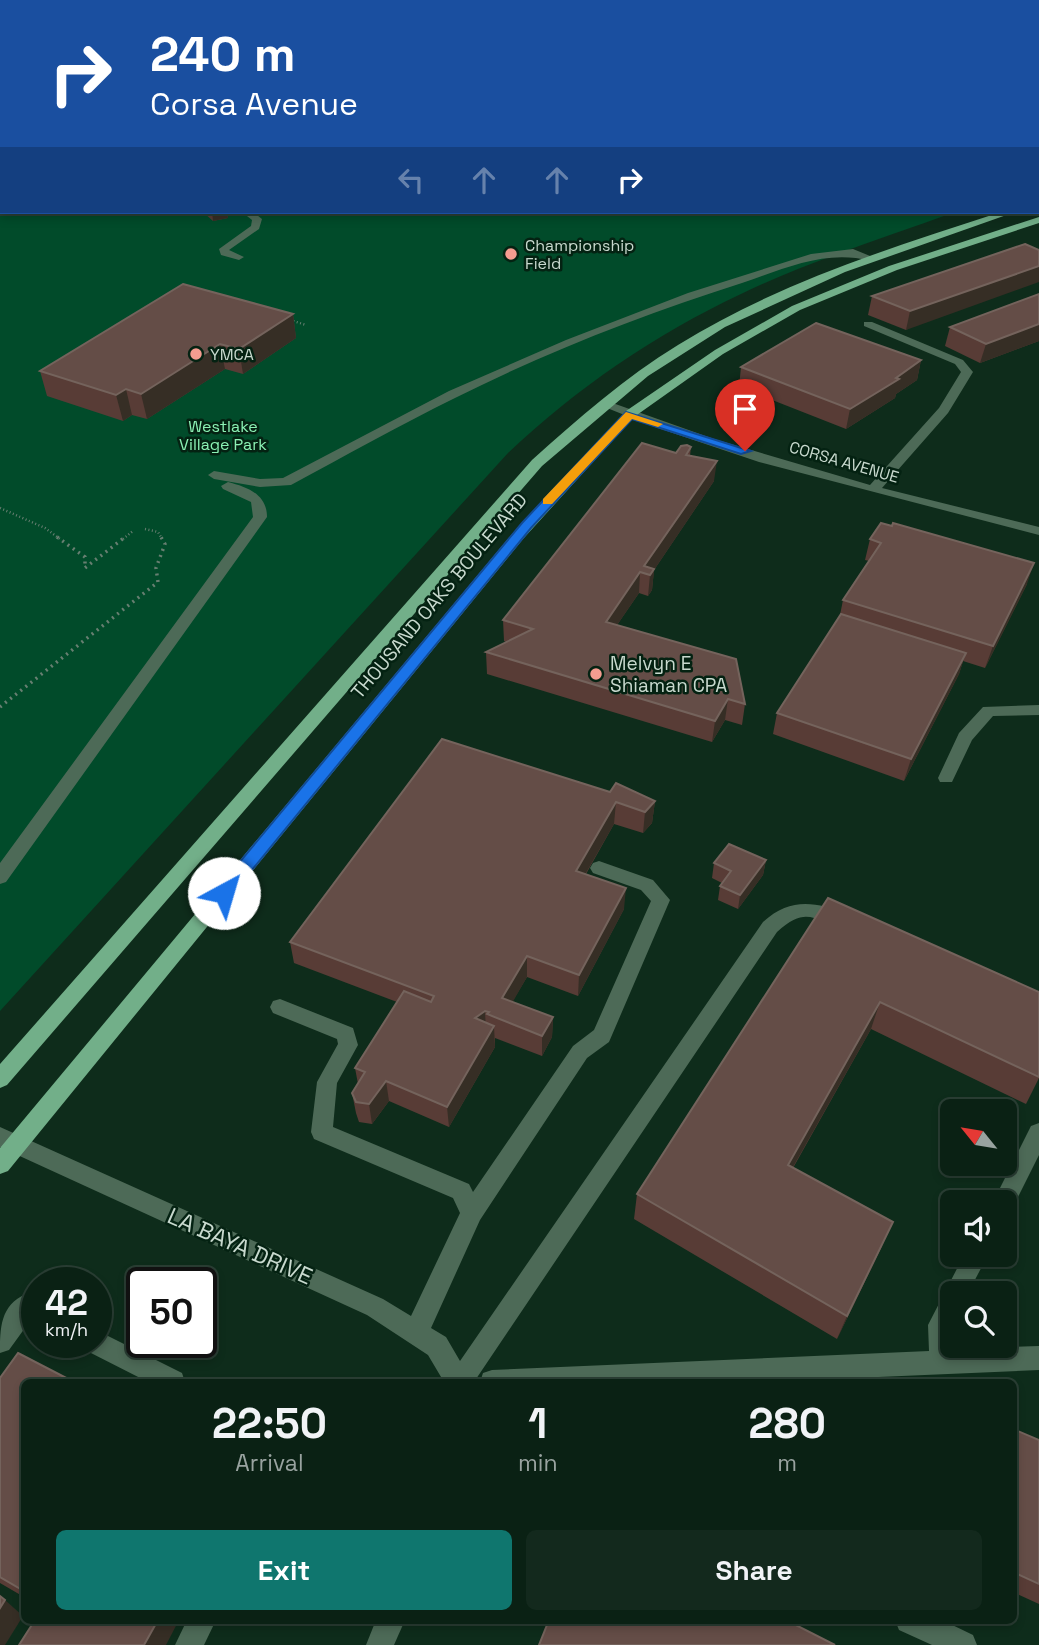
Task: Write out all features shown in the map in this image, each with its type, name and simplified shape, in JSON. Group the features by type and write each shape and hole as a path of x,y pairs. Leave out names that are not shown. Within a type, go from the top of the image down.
{"main road":[{"name":"THOUSAND OAKS BOULEVARD","path":"0,1079 537,463 603,404 681,348 721,324 808,281 1004,214"},
{"name":"THOUSAND OAKS BOULEVARD","path":"0,1164 8,1141 571,474 630,414 682,376 799,307 893,268 1039,220"},
{"path":"870,258 893,268"}],"street":[{"path":"239,257 225,253 224,249 256,227 257,219 250,214"},
{"path":"0,877 260,517 258,500 214,475 260,484 286,482 453,394 570,342 691,295 815,256 853,252 870,258"},
{"path":"867,324 959,362 967,372 944,410 874,489"},
{"name":"CORSA AVENUE","path":"603,404 874,489 1039,531"},
{"path":"946,778 965,737 989,711 1039,710"},
{"path":"416,1333 472,1213 579,1052 602,1036 661,901 647,885 599,868"},
{"path":"461,1379 770,927 783,914 798,909 814,909 864,929"},
{"path":"280,1007 346,1034 348,1045 327,1082 322,1132 461,1191 472,1213"},
{"path":"1010,1190 1039,1133"},
{"name":"LA BAYA DRIVE","path":"8,1141 375,1307 437,1346 457,1379"},
{"path":"0,1341 21,1313"},
{"path":"112,1350 167,1379"},
{"path":"942,1358 942,1362"},
{"path":"560,1379 1039,1358"},
{"path":"189,1645 200,1624"},
{"path":"380,1645 389,1624"},
{"path":"918,1624 963,1645"}],"path":[{"path":"280,318 306,325"},
{"path":"0,508 56,534 85,557 85,568 133,531"},
{"path":"0,707 158,582 156,568 165,544 158,532 145,528"}],"green space":[{"name":"Westlake Village Park","path":"0,214 949,214 820,260 741,294 647,345 561,406 508,453 0,1011"}],"building":[{"path":"1025,244 1039,250 1039,266 910,311 872,296"},
{"path":"183,284 293,314 239,349 220,344 141,394 126,389 116,395 40,371"},
{"path":"1039,294 1039,324 986,344 950,327"},
{"path":"816,323 921,360 896,378 899,379 850,409 741,367"},
{"path":"642,443 676,453 681,446 687,445 691,447 686,455 717,461 644,566 654,569 650,575 640,572 606,622 736,659 745,704 728,699 715,721 486,652 533,629 503,620"},
{"path":"881,523 892,526 893,523 1034,563 993,646 843,600 881,543 870,539"},
{"path":"841,614 966,653 911,759 777,713"},
{"path":"442,739 610,792 616,783 655,801 645,812 616,802 576,871 626,888 579,975 527,956 502,998 553,1017 542,1036 485,1011 475,1018 494,1026 447,1107 386,1081 369,1104 356,1102 352,1093 365,1072 355,1068 404,991 431,1002 434,996 290,942"},
{"path":"729,844 766,860 740,895 720,886 731,871 714,863"},
{"path":"828,898 1039,992 1039,1077 880,1002 788,1165 893,1222 847,1316 637,1194"},
{"path":"18,1353 21,1358 28,1358 68,1379 21,1379 21,1589 0,1577 0,1378"},
{"path":"1017,1431 1039,1440 1039,1584 1017,1574"},
{"path":"32,1624 156,1624 144,1645 19,1645"},
{"path":"547,1624 794,1624 835,1645 539,1645"}],"slow traffic":[{"path":"547,502 630,414 658,424"}],"place":[{"name":"Championship Field","path":"511,254"},
{"name":"YMCA","path":"196,354"},
{"name":"Melvyn E Shiaman CPA","path":"596,674"}],"route":[{"path":"224,893 571,474 630,414 745,451"}]}
